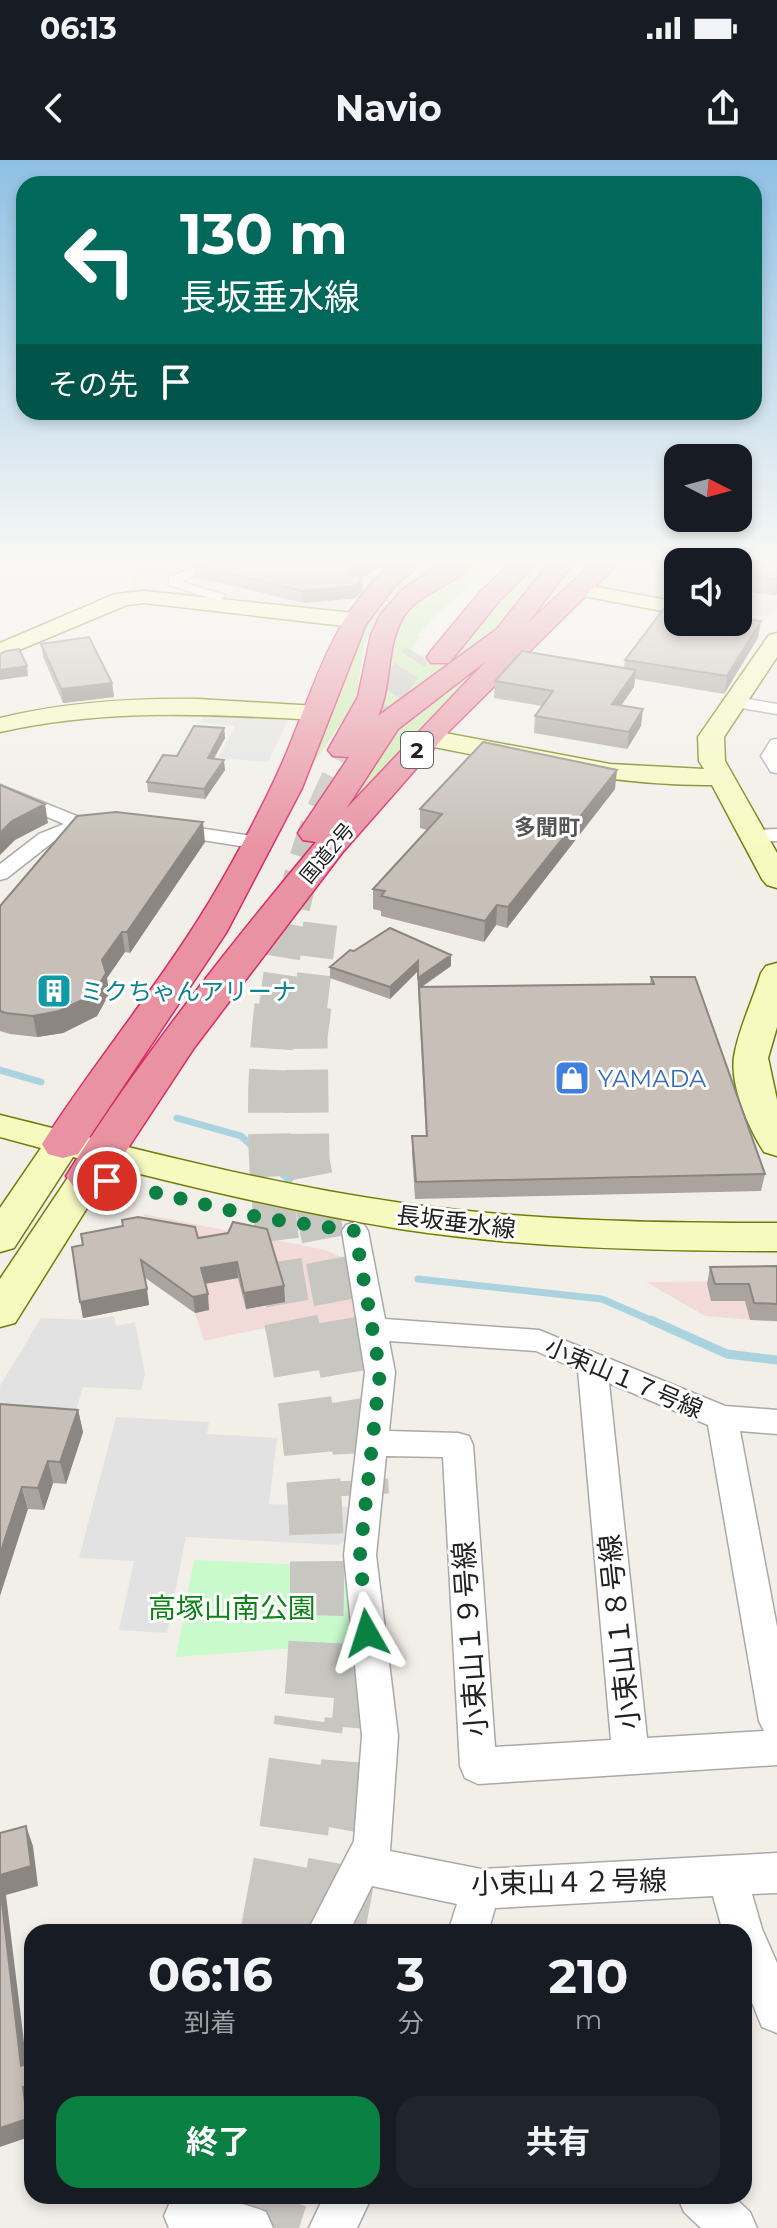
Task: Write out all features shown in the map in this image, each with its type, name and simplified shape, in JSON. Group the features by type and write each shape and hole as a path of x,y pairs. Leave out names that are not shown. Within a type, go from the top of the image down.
{"highway":[{"path":"188,966 259,843 338,660"},
{"path":"56,1154 188,966 253,883 363,719 374,691 377,660"},
{"path":"244,953 294,864 377,735 405,707 475,660"},
{"name":"国道2号","path":"95,1165 244,953 333,844 501,660"}],"main road":[{"path":"757,660 735,702 711,737 712,761 720,777 765,835 777,879"},
{"path":"0,725 50,714 129,705 317,713"},
{"path":"429,738 620,774 682,779 720,777"},
{"path":"777,973 751,1058 755,1089 777,1144"},
{"path":"0,1126 56,1154"},
{"path":"0,1149 56,1154 95,1165 0,1312"},
{"path":"0,1238 56,1154"},
{"name":"長坂垂水線","path":"95,1165 262,1218 532,1252 649,1260 777,1261"},
{"name":"長坂垂水線","path":"95,1165 402,1216 524,1230 631,1237 777,1237"}],"street":[{"path":"735,702 777,709"},
{"path":"777,744 770,756 777,768"},
{"path":"0,790 78,823"},
{"path":"0,874 37,841 78,823 116,822"},
{"path":"145,826 259,843"},
{"path":"331,1924 373,1845 380,1736 360,1555 380,1372 375,1329 355,1231"},
{"name":"小束山１７号線","path":"375,1329 539,1341 722,1418 777,1422"},
{"name":"小束山１８号線","path":"592,1363 631,1756 777,1748"},
{"path":"722,1418 777,1721"},
{"name":"小束山１９号線","path":"372,1443 458,1445 478,1766 631,1756"},
{"name":"小束山４２号線","path":"362,1865 481,1889 777,1873"},
{"path":"728,1877 741,1924"},
{"path":"470,1924 481,1889"},
{"path":"752,1952 777,2012"},
{"path":"332,2228 345,2204"},
{"path":"708,2204 734,2228"},
{"path":"186,2213 250,2228"}],"shaded area":[{"path":"205,714 289,718 268,762 218,758 235,726 200,723"},
{"path":"144,1214 326,1250 343,1258 357,1326 319,1324 260,1329 204,1341 195,1313 182,1304 155,1254"},
{"path":"777,1281 777,1322 705,1316 646,1282"},
{"path":"114,1316 116,1326 135,1322 145,1374 141,1390 83,1387 73,1419 0,1421 0,1386 41,1318 89,1320"},
{"path":"116,1417 209,1422 207,1434 277,1438 269,1504 353,1507 350,1537 338,1545 186,1537 167,1633 119,1630 134,1561 79,1558"}],"green space":[{"path":"346,660 362,660 356,701 305,776"},
{"path":"385,660 460,660 388,713 375,712"},
{"path":"490,660 501,660 343,813 409,713"},
{"name":"高塚山南公園","path":"194,1560 347,1567 349,1644 176,1657"}],"building":[{"path":"0,660 24,660 27,666 0,670"},
{"path":"48,660 100,660 112,683 61,689"},
{"path":"514,660 573,660 636,670 612,704 643,709 629,732 535,716 553,691 495,681"},
{"path":"625,660 737,660 727,676"},
{"path":"194,726 224,728 208,758 224,760 204,789 147,782 163,755 177,756"},
{"path":"483,742 617,770 508,907 497,905 485,921 381,896 385,891 373,889 442,814 420,809"},
{"path":"0,785 45,804 12,821 0,833"},
{"path":"116,812 203,822 127,932 122,932 102,960 106,973 93,995 59,1011 33,1016 0,1011 0,906 77,816"},
{"path":"390,928 451,955 418,978 418,961 390,987 330,967 350,950 354,951"},
{"name":"YAMADA","path":"651,977 695,977 765,1174 416,1182 412,1136 427,1136 419,987 654,984"},
{"path":"138,1217 195,1227 198,1238 228,1233 233,1222 267,1229 284,1286 244,1293 237,1262 201,1268 208,1294 193,1297 141,1260 147,1289 80,1302 72,1247 83,1245 81,1234 123,1226 122,1220"},
{"path":"777,1266 777,1304 754,1303 749,1284 715,1284 710,1267"},
{"path":"0,1404 78,1410 60,1462 48,1461 38,1488 22,1487 0,1554"},
{"path":"26,1826 31,1866 0,1875 0,1833"},
{"path":"0,1886 21,2066 24,2065 24,2120 0,2128"}],"waterway":[{"path":"0,1070 41,1082"},
{"path":"177,1118 241,1136 289,1180"},
{"path":"418,1279 602,1299 655,1322"},
{"path":"651,1320 727,1354 777,1360"}],"tunnel":[{"path":"348,760 413,660"},
{"path":"276,1008 300,879 321,818 348,760"},
{"path":"310,1008 322,910"},
{"path":"276,1006 269,1125 278,1244 291,1322"},
{"path":"310,1006 306,1037 308,1160 339,1322"},
{"path":"291,1320 307,1420 316,1520 316,1621 309,1722"},
{"path":"338,1320 359,1444 362,1495"},
{"path":"359,1722 365,1656"},
{"path":"276,1924 293,1836 309,1720"},
{"path":"331,1924 351,1818 359,1720"},
{"path":"263,2228 270,2204"}],"place":[{"name":"ミクちゃんアリーナ","path":"54,991"},
{"name":"YAMADA","path":"572,1078"}],"district":[{"name":"多聞町","path":"547,827"}],"route":[{"path":"107,1181 262,1218 355,1231 375,1329 380,1372 360,1555 367,1633"}]}
